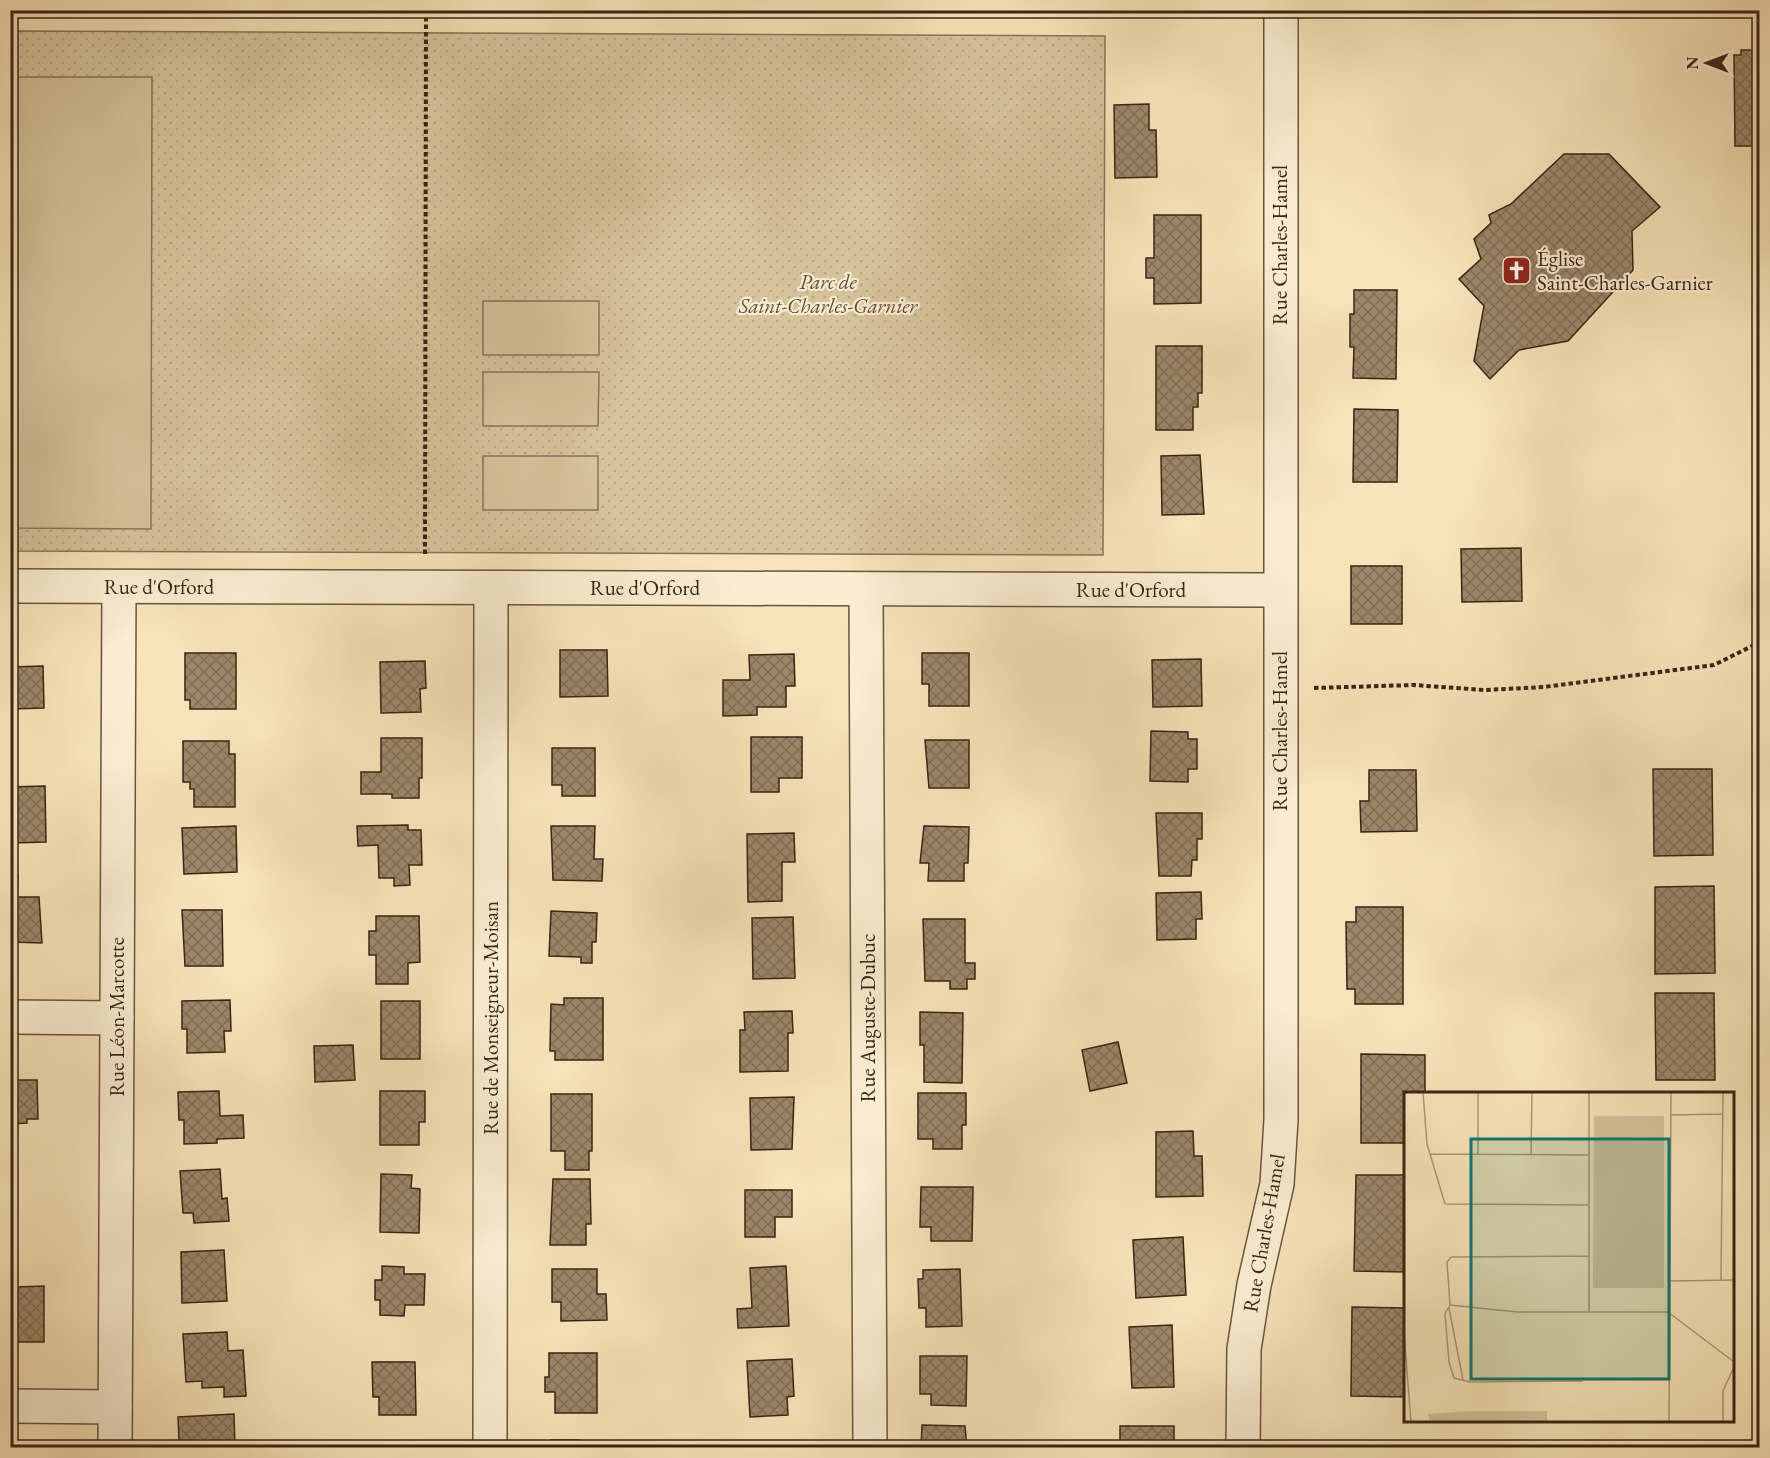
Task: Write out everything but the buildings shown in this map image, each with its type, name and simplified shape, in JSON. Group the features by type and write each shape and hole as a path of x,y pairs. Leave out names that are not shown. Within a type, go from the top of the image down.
{"street":[{"name":"Rue Charles-Hamel","path":"1243,1448 1244,1349 1254,1285 1276,1184 1280,1150 1281,10"},
{"name":"Rue d'Orford","path":"10,586 1279,590"},
{"name":"Rue Léon-Marcotte","path":"115,1448 119,587"},
{"name":"Rue de Monseigneur-Moisan","path":"490,1448 491,588"},
{"name":"Rue Auguste-Dubuc","path":"866,589 870,1448"},
{"path":"10,1017 117,1018"},
{"path":"10,1406 115,1407"}],"path":[{"path":"425,588 426,10"},
{"path":"1280,688 1414,686 1484,690 1544,687 1714,665 1760,642"}],"green space":[{"name":"Parc de Saint-Charles-Garnier","path":"11,31 1105,36 1103,555 11,551"},
{"path":"11,77 152,77 151,529 11,528"},
{"path":"483,301 599,301 599,355 483,355"},
{"path":"483,372 599,372 598,426 483,426"},
{"path":"483,456 598,456 598,510 483,510"}],"place":[{"name":"Église Saint-Charles-Garnier","path":"1516,271"}]}
